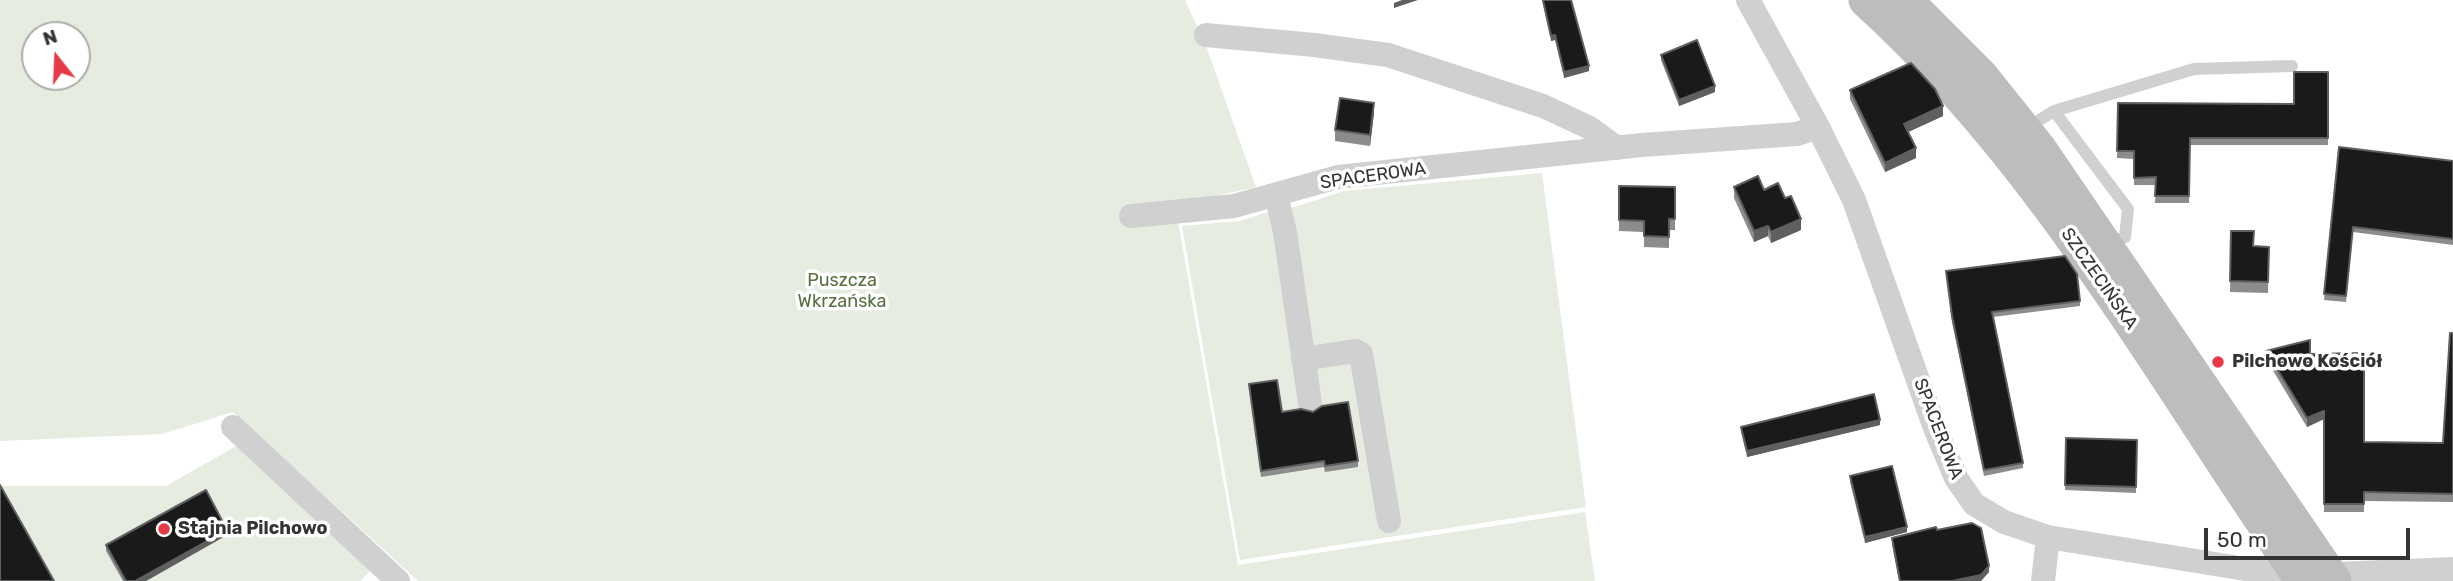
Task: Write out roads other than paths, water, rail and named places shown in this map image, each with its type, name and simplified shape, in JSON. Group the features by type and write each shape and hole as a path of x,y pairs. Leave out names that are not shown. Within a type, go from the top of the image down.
{"main road":[{"name":"SZCZECIŃSKA","path":"1867,0 1949,80 2013,137"},
{"name":"SZCZECIŃSKA","path":"1905,0 1980,75 2013,137 2096,251 2317,578"}],"street":[{"name":"SPACEROWA","path":"1748,0 1818,127 1854,200 1935,428 1963,491 1974,503 2004,522 2048,537 2228,568 2317,578 2453,569"},
{"path":"1206,35 1388,55 1543,106 1588,127 1617,148"},
{"name":"SPACEROWA","path":"1131,216 1234,206 1338,177 1617,148 1797,134 1818,127"},
{"path":"1276,195 1285,232 1310,403"},
{"path":"1303,359 1355,351 1361,354 1389,521"},
{"path":"233,427 398,581"},
{"path":"2043,581 2048,537"}],"lane":[{"path":"2013,137 2054,111 2194,69 2292,66"},
{"path":"2054,111 2128,209 2125,237 2096,251"}],"place":[{"name":"Pilchowo Kościół","path":"2218,362"},
{"name":"Stajnia Pilchowo","path":"164,529"}],"park label":[{"name":"Puszcza Wkrzańska","path":"842,291"}]}
